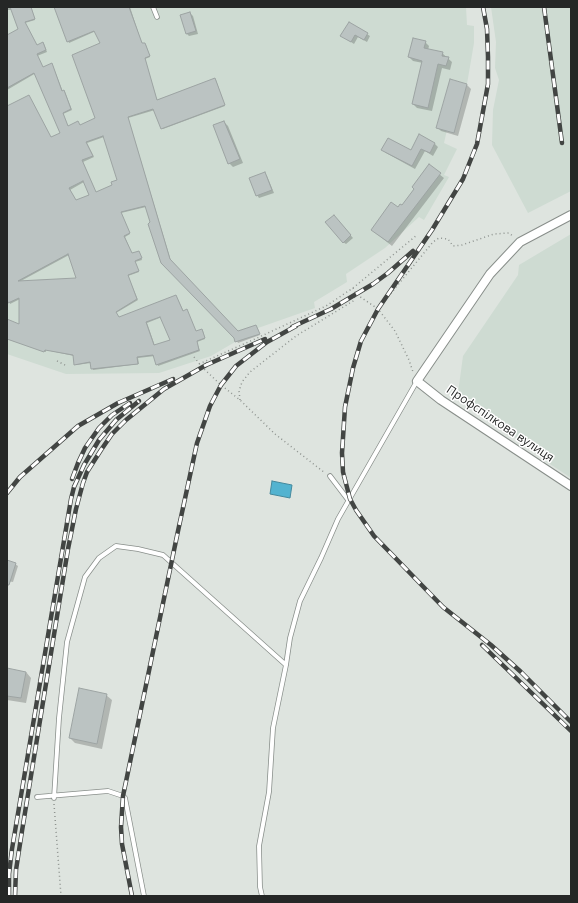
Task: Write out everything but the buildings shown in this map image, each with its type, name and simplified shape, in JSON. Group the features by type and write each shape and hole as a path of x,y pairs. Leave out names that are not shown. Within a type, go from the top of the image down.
{"street":[{"path":"417,381 490,274 520,242 571,215"},
{"name":"Профспілкова вулиця","path":"417,381 441,400 571,486"}],"lane":[{"path":"153,7 157,17"},
{"path":"262,896 260,886 259,846 269,792 273,728 290,638 300,601 338,519 417,381"},
{"path":"330,476 348,501"},
{"path":"54,796 59,718 67,642 85,577 99,558 116,546 138,548 163,555 286,665"},
{"path":"37,797 108,791 123,796 125,798 144,896"}],"path":[{"path":"378,309 433,242 439,238 448,239 453,246 457,246 494,234 509,233 520,242"},
{"path":"199,364 326,306 353,288 417,235"},
{"path":"353,288 356,294 378,309 395,331 417,381"},
{"path":"240,400 239,391 242,382 250,372 296,336 353,301 356,294"},
{"path":"194,357 221,386 240,400 276,434 330,476"},
{"path":"57,361 67,366"},
{"path":"54,796 61,896"}],"shaded area":[{"path":"7,7 466,7 467,25 474,26 474,43 467,84 450,79 436,127 447,130 444,143 457,149 444,175 449,177 424,220 419,217 385,248 346,274 347,282 314,302 315,308 258,328 260,334 235,342 211,356 159,373 66,374 7,354"},
{"path":"491,7 571,7 571,191 528,213 492,145 493,110 499,80 495,68 496,42"},
{"path":"571,234 571,478 544,460 458,393 463,356 518,275 519,265"}],"water":[{"path":"272,481 292,485 290,498 270,494"}],"railway":[{"path":"483,7 487,29 488,84 477,144 463,179 432,230 378,309 361,341 353,368 345,407 342,453 343,472 350,499 374,536 443,607 491,645 521,672 571,722"},
{"path":"544,7 562,143"},
{"path":"292,327 331,309 373,284 413,251"},
{"path":"132,896 122,844 121,827 123,796 197,443 210,406 221,385 236,366 267,342 296,326"},
{"path":"204,366 265,339"},
{"path":"15,896 16,870 68,549 83,483 87,472 101,450 112,434 126,420 164,389 208,364"},
{"path":"7,493 20,477 78,426 118,403 173,379"},
{"path":"9,896 9,874 12,849 74,487 84,465 99,440 116,420 139,401"},
{"path":"72,479 85,448 99,428 112,415 130,403"},
{"path":"482,645 571,731"}]}
